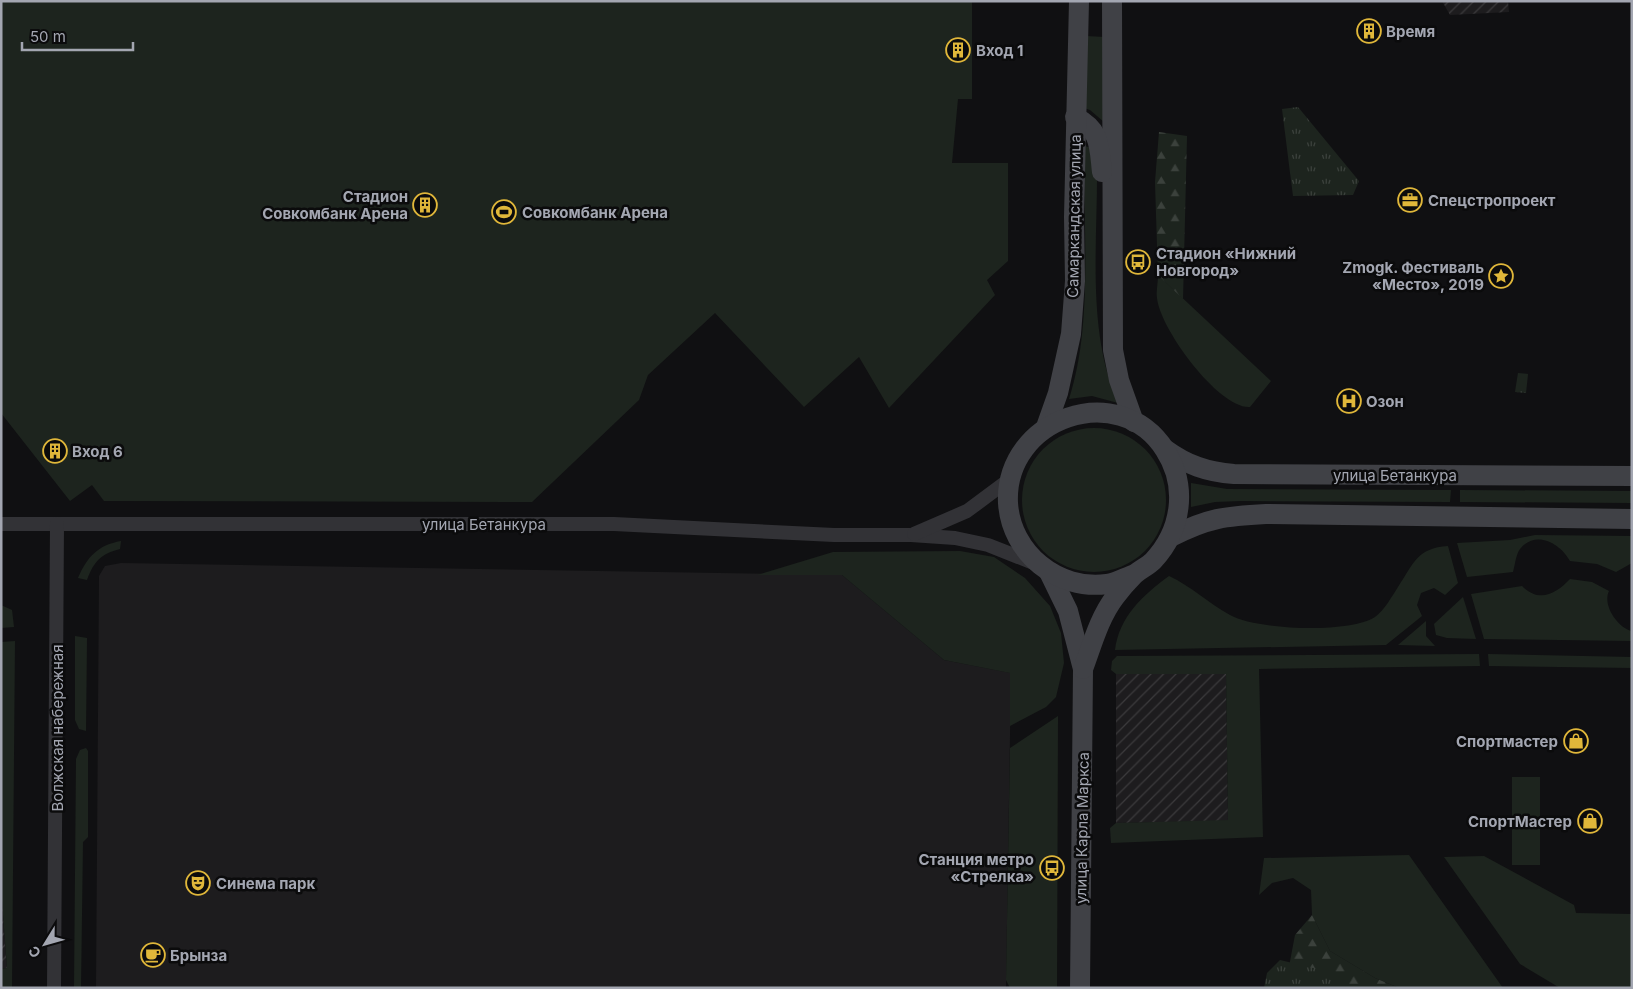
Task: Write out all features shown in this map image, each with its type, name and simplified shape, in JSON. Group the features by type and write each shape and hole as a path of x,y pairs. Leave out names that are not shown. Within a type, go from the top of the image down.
{"main road":[{"name":"Самаркандская улица","path":"1046,427 1058,393 1071,334 1075,281 1075,117 1079,1"},
{"path":"1112,1 1113,350 1119,380 1134,422"},
{"path":"1075,117 1089,124 1096,135 1104,188 1113,204"},
{"path":"1044,569 1077,583 1107,584 1135,574 1152,563 1171,537 1178,515 1180,492 1175,470 1164,449 1151,434 1134,422 1112,414 1089,413 1067,417 1046,427 1030,441 1010,479 1008,503 1012,526 1023,548 1044,569 1068,611 1083,669"},
{"name":"улица Бетанкура","path":"1164,449 1180,460 1197,468 1234,474 1632,476"},
{"path":"1171,537 1197,523 1227,516 1266,514 1632,518"},
{"path":"1083,669 1104,616 1114,597 1135,574"},
{"name":"улица Карла Маркса","path":"1080,988 1083,669"}],"street":[{"name":"улица Бетанкура","path":"911,535 967,511 1010,479"},
{"path":"1,524 57,524"},
{"name":"улица Бетанкура","path":"57,524 614,524 834,535 911,535 955,538 988,545 1044,569"},
{"name":"Волжская набережная","path":"54,988 57,524"}],"shaded area":[{"path":"1442,1 1508,1 1509,12 1450,15"},
{"path":"121,563 842,575 944,660 1011,673 1006,988 96,988 99,576 105,566"},
{"path":"1116,674 1226,674 1228,821 1116,823"},
{"path":"1,888 7,968 1,969"}],"green space":[{"name":"Совкомбанк Арена","path":"1,1 972,1 972,99 958,99 952,163 1008,163 1008,261 987,280 995,295 889,408 859,357 804,407 715,313 648,375 639,400 532,502 104,501 92,485 70,501 1,413"},
{"path":"1086,36 1105,37 1104,122 1090,110 1084,108"},
{"path":"1298,107 1359,181 1353,195 1293,196 1282,109"},
{"path":"1159,132 1187,136 1183,299 1158,275 1155,182"},
{"path":"1085,146 1091,148 1097,164 1096,285 1098,316 1101,346 1108,375 1118,403 1092,396 1069,399 1077,369 1082,338 1085,274"},
{"path":"1158,275 1271,381 1250,407 1237,404 1223,395 1208,382 1180,347 1161,312 1157,295"},
{"path":"1518,373 1528,374 1526,393 1515,392"},
{"path":"1094,428 1122,433 1145,449 1161,472 1166,500 1161,528 1145,551 1122,567 1094,572 1066,567 1043,551 1027,528 1022,500 1027,472 1043,449 1066,433"},
{"path":"1191,483 1227,489 1451,490 1450,502 1241,501 1215,502 1191,507"},
{"path":"1460,490 1632,491 1632,503 1460,502"},
{"path":"1535,535 1632,536 1632,563 1616,572 1597,564 1570,561 1561,549 1554,544 1548,541 1533,540 1526,543 1520,549 1513,572 1467,577 1457,543 1510,540"},
{"path":"121,541 120,549 108,553 99,559 92,568 87,580 78,578 85,564 94,553 106,546"},
{"path":"1448,546 1458,583 1445,595 1434,588 1421,593 1417,605 1422,616 1386,645 1115,650 1121,627 1127,617 1150,591 1169,576 1230,615 1243,620 1281,627 1324,628 1345,626 1375,617 1388,603 1417,558 1429,550"},
{"path":"960,551 994,557 1025,578 1050,606 1061,633 1064,663 1056,697 1046,707 1010,726 1010,673 944,660 842,575 757,575 833,552"},
{"path":"1570,579 1592,582 1609,591 1607,597 1610,609 1617,621 1632,631 1632,641 1484,639 1471,594 1522,586 1528,591 1541,595 1559,589"},
{"path":"1463,597 1476,639 1447,638 1436,635 1434,624"},
{"path":"1,605 12,610 14,627 1,628"},
{"path":"1426,621 1426,636 1435,646 1398,645"},
{"path":"75,636 87,638 86,731 79,729 75,720"},
{"path":"15,641 12,988 1,988 1,969 7,968 1,888 1,642"},
{"path":"1479,654 1480,666 1259,669 1263,837 1111,843 1110,828 1116,823 1228,820 1226,674 1116,674 1111,670 1112,661 1117,656"},
{"path":"1488,654 1632,657 1632,668 1489,666"},
{"path":"1058,716 1057,988 1010,988 1006,980 1010,748"},
{"path":"86,748 88,751 88,837 83,842 81,988 74,988 76,759 80,750"},
{"path":"1512,777 1540,777 1540,865 1512,865"},
{"path":"1409,855 1503,988 1399,988 1375,978 1330,951 1312,915 1311,890 1293,878 1272,883 1259,895 1264,858"},
{"path":"1484,856 1574,905 1576,913 1632,914 1632,988 1560,988 1520,964 1444,857"},
{"path":"1312,915 1330,951 1375,978 1399,988 1285,988 1295,935"},
{"path":"1280,960 1350,977 1348,988 1264,988 1267,973"}],"place":[{"name":"Время","path":"1369,31"},
{"name":"Вход 1","path":"958,50"},
{"name":"Спецстропроект","path":"1410,200"},
{"name":"Стадион Совкомбанк Арена","path":"425,205"},
{"name":"Совкомбанк Арена","path":"504,212"},
{"name":"Стадион «Нижний Новгород»","path":"1138,262"},
{"name":"Zmogk. Фестиваль «Место», 2019","path":"1501,276"},
{"name":"Озон","path":"1349,401"},
{"name":"Вход 6","path":"55,451"},
{"name":"Спортмастер","path":"1576,741"},
{"name":"СпортМастер","path":"1590,821"},
{"name":"Станция метро «Стрелка»","path":"1052,868"},
{"name":"Синема парк","path":"198,883"},
{"name":"Брынза","path":"153,955"}]}
